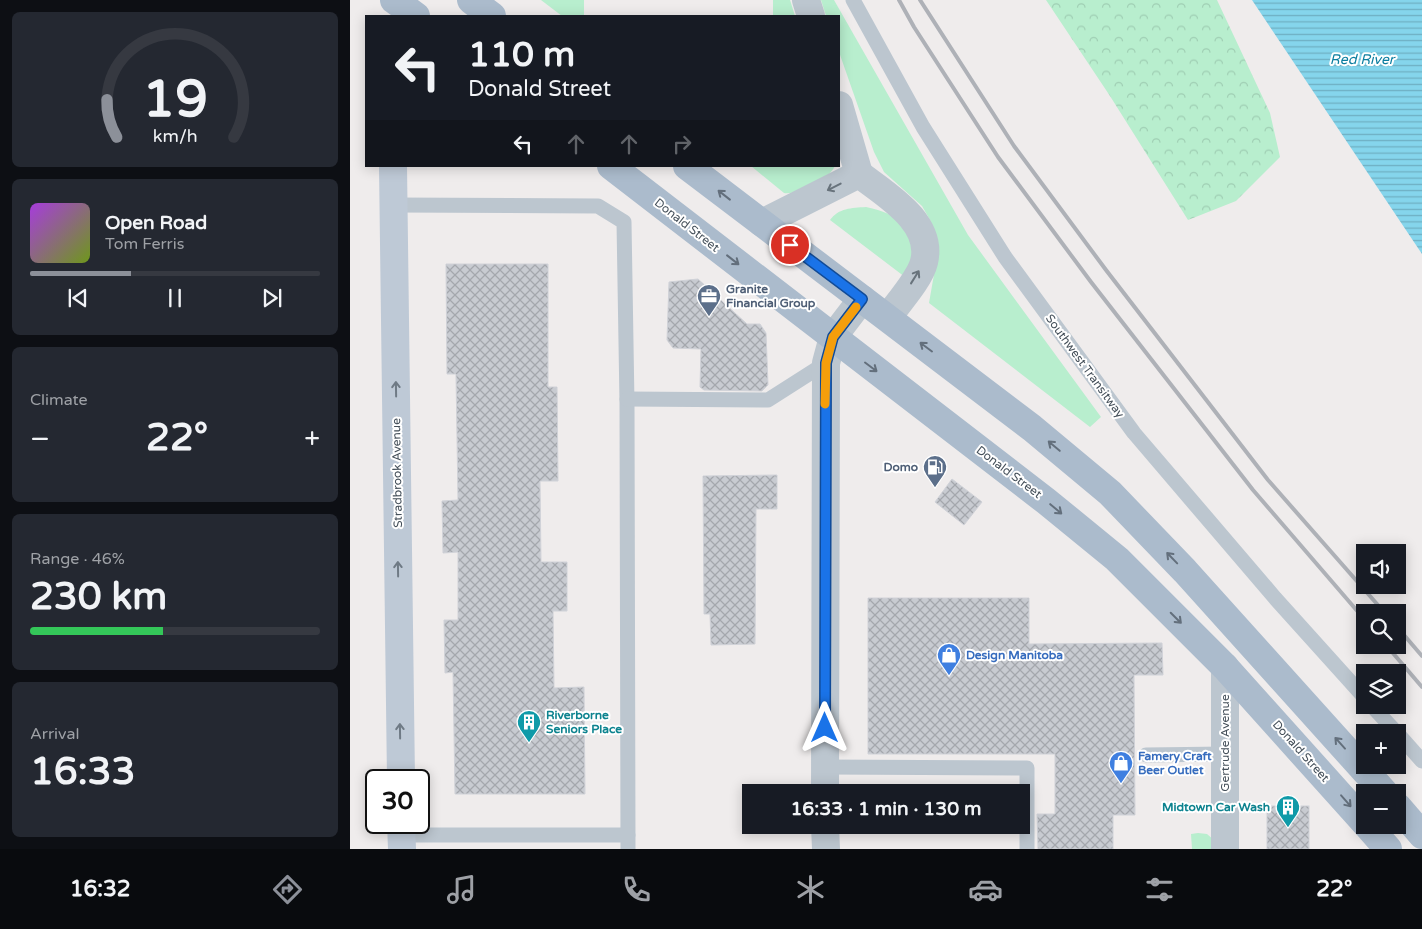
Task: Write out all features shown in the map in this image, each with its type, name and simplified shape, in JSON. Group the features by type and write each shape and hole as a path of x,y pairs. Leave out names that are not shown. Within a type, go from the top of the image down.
{"main road":[{"path":"394,0 415,15"},
{"path":"471,0 491,15"},
{"name":"Donald Street","path":"612,167 1046,501 1117,559 1226,667 1356,813"},
{"path":"688,167 1032,428 1110,493 1185,571 1377,784"},
{"path":"1406,816 1422,834"},
{"name":"Donald Street","path":"1375,834 1388,849"}],"street":[{"path":"387,0 388,15"},
{"path":"806,0 811,15"},
{"path":"840,108 859,174 899,204 920,230 926,244 924,264 888,317"},
{"name":"Stradbrook Avenue","path":"393,167 401,769"},
{"path":"762,223 859,174"},
{"path":"825,780 826,363 833,337 862,299"},
{"name":"Gertrude Avenue","path":"1225,849 1226,667"},
{"path":"825,834 826,849"}],"lane":[{"name":"Southwest Transitway","path":"853,0 923,127 1005,257 1134,433 1275,598 1356,688"},
{"path":"394,205 598,206 624,222 627,399 628,842 401,836"},
{"path":"627,399 768,400 826,363"},
{"path":"1379,714 1389,724"},
{"path":"1406,743 1422,761"},
{"path":"1146,755 1225,754"},
{"path":"825,780 1027,768 1027,849"}],"green space":[{"path":"541,0 584,0 584,15 561,15"},
{"path":"773,0 790,0 795,15 773,15"},
{"path":"821,0 834,0 968,235 1101,417 1090,427 929,303 936,263 936,238 930,220 922,206 884,172 874,152 840,55 840,15 826,15"},
{"path":"1046,0 1217,0 1270,113 1280,157 1236,201 1188,220 1110,96"},
{"path":"752,167 834,167 826,176 812,186 797,192 784,193"},
{"path":"866,207 888,214 901,223 905,229 915,257 905,277 830,220 841,211 850,208"},
{"path":"1191,834 1207,834 1215,841 1215,849 1192,849"}],"water":[{"name":"Red River","path":"1252,0 1422,0 1422,254"}],"building":[{"path":"446,264 548,264 548,387 557,387 558,481 540,481 541,562 567,562 567,611 553,611 554,688 584,687 585,794 455,794 453,672 445,673 444,620 458,620 458,552 443,553 442,501 458,500 456,374 447,374"},
{"path":"698,279 747,324 760,324 766,333 768,385 762,391 704,390 700,387 701,349 673,348 667,340 669,282"},
{"path":"777,475 777,509 756,509 755,644 711,645 710,614 704,614 703,476"},
{"path":"952,479 982,502 964,525 935,502"},
{"path":"868,598 1029,598 1029,644 1162,643 1163,675 1134,675 1135,815 1113,815 1113,849 1038,849 1037,814 1055,814 1055,754 868,754"},
{"name":"Midtown Car Wash","path":"1267,806 1309,806 1309,849 1267,849"}],"railway":[{"path":"899,0 914,27 998,157 1091,282 1253,490 1356,610"},
{"path":"920,0 1014,146 1106,270 1268,480 1377,604"},
{"path":"1406,637 1422,656"},
{"path":"1394,654 1422,687"}],"slow traffic":[{"path":"825,404 826,363 833,337 856,307"}],"place":[{"name":"Granite Financial Group","path":"709,317"},
{"name":"Domo","path":"935,488"},
{"name":"Design Manitoba","path":"949,676"},
{"name":"Riverborne Seniors Place","path":"529,743"},
{"name":"Famery Craft Beer Outlet","path":"1121,784"},
{"name":"Midtown Car Wash","path":"1288,828"}],"route":[{"path":"790,245 862,299 833,337 826,363 825,728"}]}
